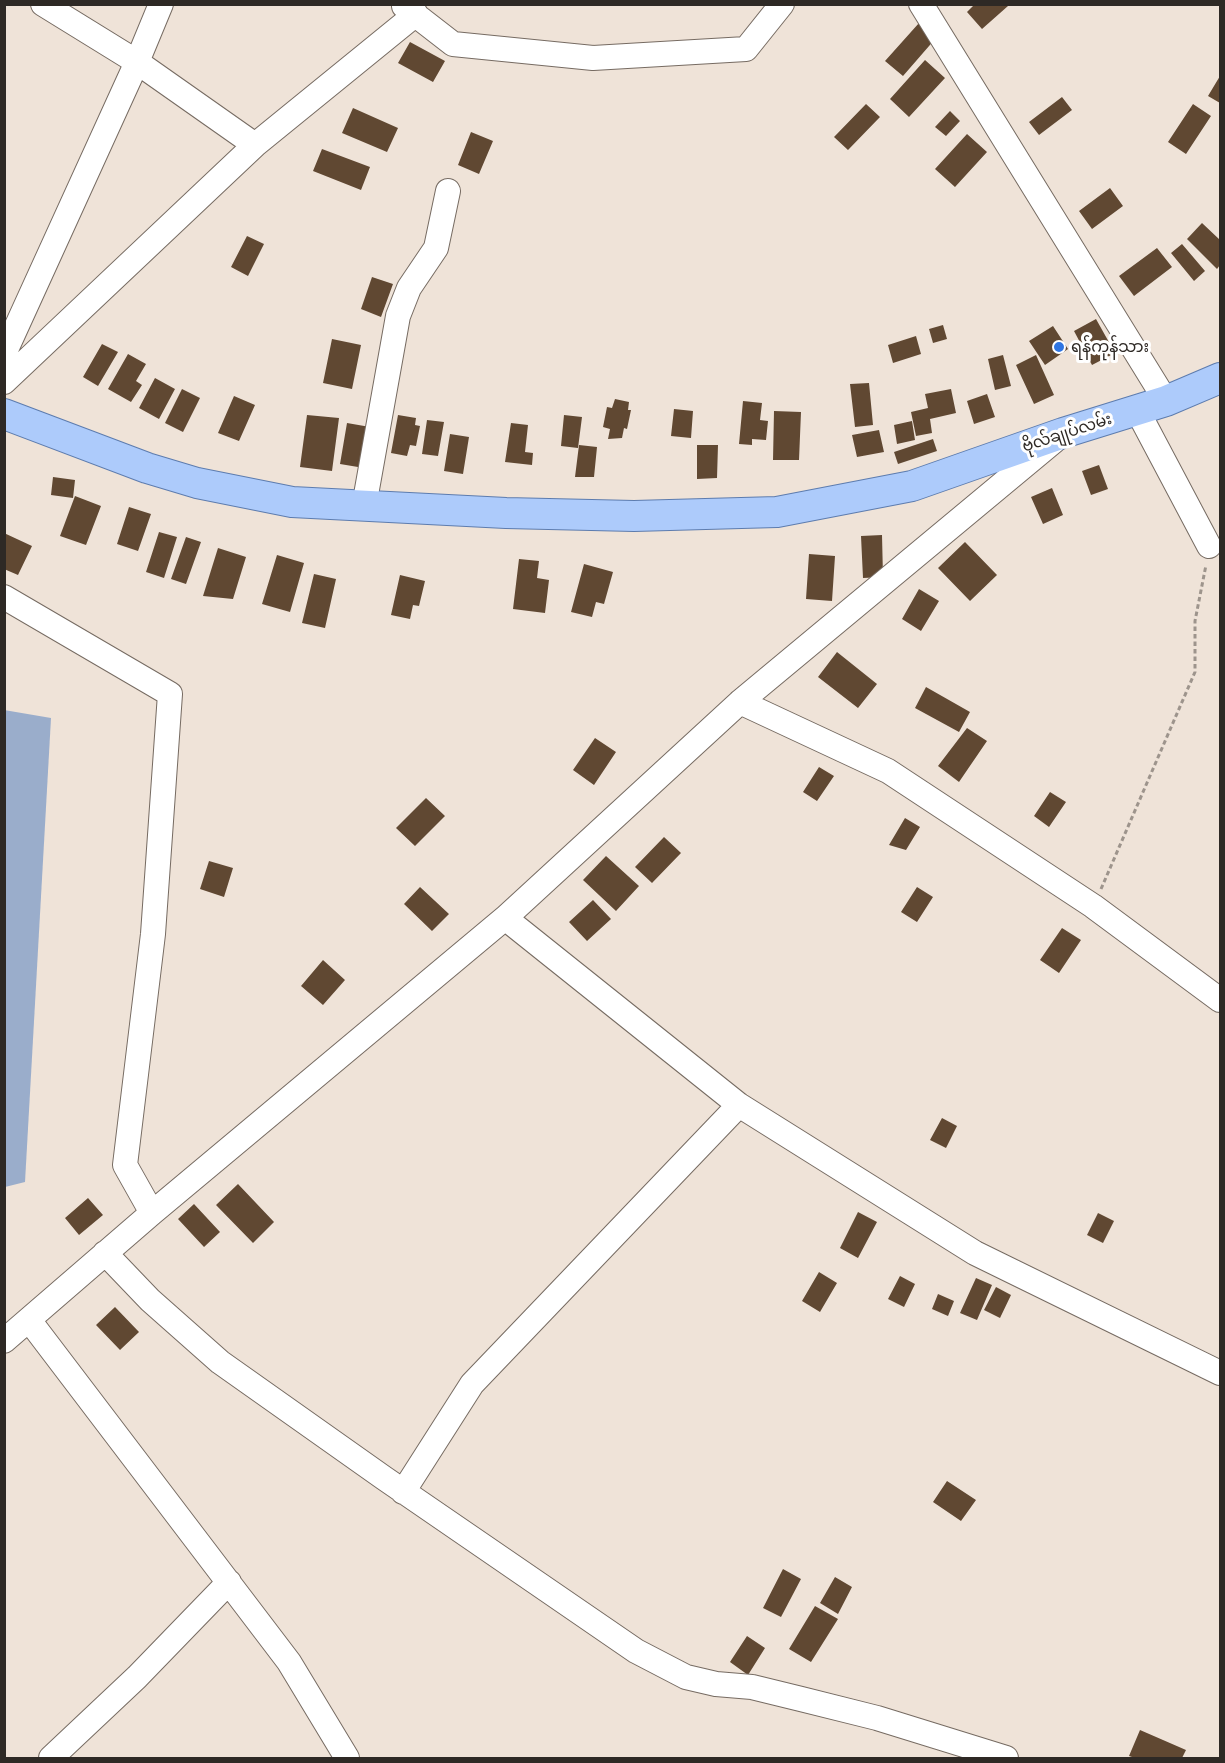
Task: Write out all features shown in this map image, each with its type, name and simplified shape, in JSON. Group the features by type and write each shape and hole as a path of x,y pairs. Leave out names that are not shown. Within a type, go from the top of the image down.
{"main road":[{"name":"ဗိုလ်ချုပ်လမ်း","path":"4,414 147,468 197,483 292,502 506,513 634,516 777,512 912,486 1062,433 1166,401 1221,378"}],"street":[{"path":"43,4 137,62 255,145"},
{"path":"4,354 137,62 161,4"},
{"path":"4,382 255,145 409,9 453,44 593,58 746,49 783,4"},
{"path":"921,4 1166,401"},
{"path":"364,506 398,316 409,288 436,248 448,191"},
{"path":"1137,410 1209,546"},
{"path":"4,1341 152,1213 505,918 740,702 1062,433"},
{"path":"4,597 170,694 153,934 125,1166 152,1213"},
{"path":"740,702 888,771 1093,906 1221,1000"},
{"path":"505,918 739,1105 975,1253 1221,1374"},
{"path":"403,1492 472,1384 739,1105"},
{"path":"105,1253 150,1300 220,1362 403,1492 636,1651 686,1677 716,1684 752,1687 878,1718 1006,1758"},
{"path":"29,1320 289,1662 347,1758"},
{"path":"51,1758 137,1677 229,1582"}],"path":[{"path":"1093,906 1195,672 1195,621 1209,546"}],"water":[{"path":"4,710 51,718 25,1182 5,1187"}],"building":[{"path":"975,4 1007,4 1008,6 982,29 967,12"},
{"path":"919,23 936,38 903,76 885,61"},
{"path":"410,42 445,61 433,82 398,63"},
{"path":"925,60 945,78 909,117 890,99"},
{"path":"1220,76 1220,103 1208,96"},
{"path":"1062,97 1072,110 1039,135 1029,122"},
{"path":"866,104 880,117 848,150 834,137"},
{"path":"1193,104 1211,116 1186,154 1168,142"},
{"path":"353,108 398,128 387,152 342,133"},
{"path":"950,111 960,121 946,136 935,127"},
{"path":"471,132 493,141 479,174 458,165"},
{"path":"967,134 987,152 955,187 935,169"},
{"path":"322,149 370,167 361,190 313,171"},
{"path":"1110,188 1123,206 1092,229 1079,211"},
{"path":"1202,223 1220,240 1220,265 1217,269 1187,239"},
{"path":"247,236 264,244 248,276 231,267"},
{"path":"1182,244 1205,271 1194,281 1171,253"},
{"path":"1157,248 1172,267 1134,296 1119,276"},
{"path":"372,277 393,284 381,317 361,309"},
{"path":"1096,319 1115,353 1092,365 1074,331"},
{"path":"943,325 947,339 933,343 929,329"},
{"path":"1053,326 1068,349 1045,365 1029,341"},
{"path":"916,336 921,354 893,363 888,345"},
{"path":"332,339 361,345 352,389 323,383"},
{"path":"102,344 118,352 98,386 83,377"},
{"path":"128,354 146,364 136,381 142,385 131,402 108,389"},
{"path":"1003,355 1011,386 995,390 988,359"},
{"path":"1036,355 1054,395 1034,404 1016,365"},
{"path":"155,378 175,389 159,419 139,408"},
{"path":"869,383 873,425 855,427 850,384"},
{"path":"182,389 200,398 183,432 165,423"},
{"path":"951,389 956,413 930,419 932,433 916,436 911,412 928,408 925,394"},
{"path":"987,394 995,417 974,424 967,401"},
{"path":"234,396 255,405 239,441 218,433"},
{"path":"615,399 629,402 628,410 631,410 627,429 624,428 622,438 608,439 610,429 603,427 607,407 612,408"},
{"path":"743,401 762,403 760,420 768,421 766,440 752,439 752,445 739,444"},
{"path":"674,409 693,411 691,438 671,436"},
{"path":"774,411 801,412 799,460 773,460"},
{"path":"307,415 339,418 332,471 300,467"},
{"path":"398,415 416,418 415,425 420,426 416,446 410,445 407,456 391,453"},
{"path":"564,415 582,417 578,448 561,446"},
{"path":"427,420 444,422 438,456 422,454"},
{"path":"912,421 915,440 897,444 894,425"},
{"path":"347,423 370,427 364,468 340,464"},
{"path":"511,423 528,425 525,452 533,453 532,465 505,462"},
{"path":"879,430 884,452 857,457 852,435"},
{"path":"450,434 469,437 463,474 444,471"},
{"path":"933,439 937,451 898,464 894,452"},
{"path":"579,445 597,447 594,477 575,477"},
{"path":"697,445 718,445 717,478 697,479"},
{"path":"1099,465 1108,489 1091,495 1082,471"},
{"path":"53,477 75,480 73,498 51,495"},
{"path":"1052,488 1063,515 1043,524 1031,497"},
{"path":"75,496 101,506 86,545 60,536"},
{"path":"129,507 151,514 138,551 117,544"},
{"path":"159,532 177,537 164,578 146,572"},
{"path":"4,533 32,546 18,575 4,569"},
{"path":"882,535 883,577 863,578 861,536"},
{"path":"186,537 201,542 186,584 171,579"},
{"path":"965,542 997,575 970,601 938,568"},
{"path":"218,548 246,557 233,599 203,596"},
{"path":"809,554 835,556 832,601 806,599"},
{"path":"277,555 304,563 290,612 262,604"},
{"path":"519,559 539,561 537,578 549,580 545,613 513,609"},
{"path":"584,564 613,572 604,604 596,602 592,617 571,612"},
{"path":"314,574 336,579 325,628 302,623"},
{"path":"400,575 425,581 419,606 413,605 410,619 391,615"},
{"path":"919,589 939,601 921,631 902,619"},
{"path":"837,652 877,684 858,708 818,677"},
{"path":"926,687 970,712 959,732 915,708"},
{"path":"967,728 987,741 959,782 938,766"},
{"path":"595,738 616,752 594,785 573,770"},
{"path":"819,767 834,776 817,801 803,792"},
{"path":"1050,792 1066,802 1049,827 1034,816"},
{"path":"426,798 445,816 415,846 396,828"},
{"path":"905,818 920,827 906,850 889,845"},
{"path":"664,837 681,853 652,883 635,867"},
{"path":"606,856 639,886 616,911 583,880"},
{"path":"209,861 233,868 224,897 200,889"},
{"path":"420,887 449,914 432,931 404,904"},
{"path":"917,887 933,897 917,922 901,912"},
{"path":"593,900 611,919 587,941 569,922"},
{"path":"1062,928 1081,940 1059,973 1040,960"},
{"path":"323,960 345,980 323,1005 301,986"},
{"path":"942,1118 957,1126 946,1148 930,1140"},
{"path":"238,1184 274,1222 253,1243 216,1205"},
{"path":"88,1198 103,1215 79,1235 65,1218"},
{"path":"194,1204 220,1232 204,1247 178,1219"},
{"path":"858,1212 877,1222 858,1258 840,1248"},
{"path":"1098,1213 1114,1221 1103,1243 1087,1235"},
{"path":"819,1272 837,1283 820,1312 802,1301"},
{"path":"900,1276 915,1284 904,1307 888,1299"},
{"path":"976,1278 992,1285 977,1320 960,1313"},
{"path":"996,1287 1011,1295 1000,1318 984,1310"},
{"path":"938,1294 954,1301 948,1316 932,1309"},
{"path":"115,1307 139,1332 120,1350 96,1325"},
{"path":"947,1481 976,1500 961,1521 933,1502"},
{"path":"783,1569 801,1579 781,1617 763,1608"},
{"path":"835,1577 852,1587 838,1614 820,1603"},
{"path":"815,1606 838,1619 811,1662 789,1649"},
{"path":"747,1636 765,1648 748,1675 730,1662"},
{"path":"1140,1730 1186,1750 1182,1758 1129,1756"}],"place":[{"name":"ရန်ကုန်သား","path":"1059,347"}]}
